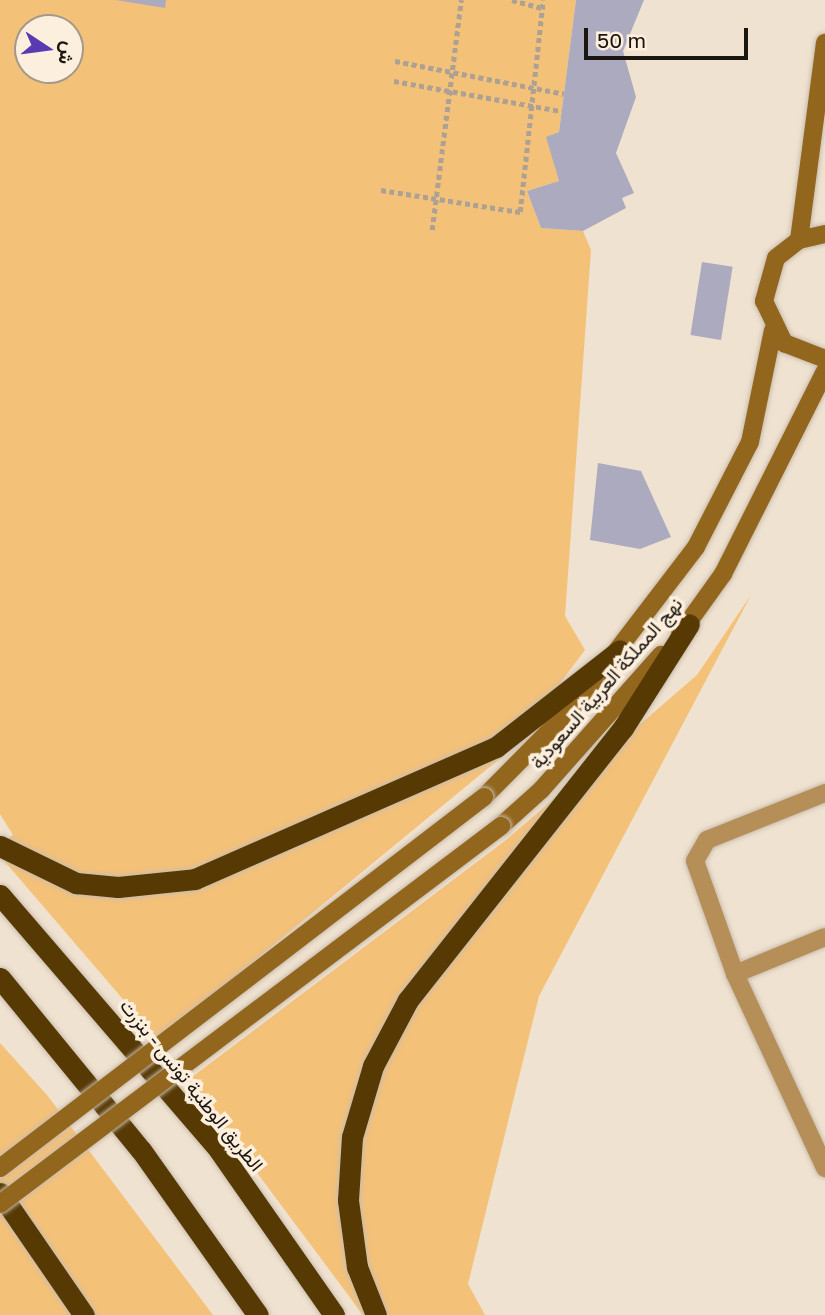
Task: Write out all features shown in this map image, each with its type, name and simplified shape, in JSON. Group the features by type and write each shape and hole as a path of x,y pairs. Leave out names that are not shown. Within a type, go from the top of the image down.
{"highway":[{"path":"376,1315 357,1267 348,1200 352,1138 373,1066 408,1000 629,719 689,625"},
{"path":"0,846 76,883 118,887 195,878 475,759 620,650"},
{"name":"الطريق الوطنية تونس - بنزرت","path":"0,895 219,1150 334,1315"},
{"path":"0,978 141,1150 258,1315"},
{"path":"0,1193 84,1315"}],"main road":[{"path":"799,240 825,43"},
{"name":"نهج المملكة العربية السعودية","path":"0,1168 484,797 620,650 663,598 726,495 761,406 774,330 765,285 776,258 799,240 825,234"},
{"path":"774,330 798,353 825,359"},
{"name":"نهج المملكة العربية السعودية","path":"0,1204 500,826 541,790 689,625 723,574 825,371"}],"street":[{"path":"825,793 719,834 699,849 696,872 736,974 825,1168"},
{"path":"736,974 825,937"}],"path":[{"path":"432,230 461,0"},
{"path":"512,0 542,8"},
{"path":"382,190 520,212 542,0"},
{"path":"395,61 453,70 564,94"},
{"path":"394,81 451,89 561,111"}],"shaded area":[{"path":"0,0 576,0 559,132 547,137 559,181 527,191 541,228 583,231 591,250 565,616 585,650 509,751 158,1040 0,856 0,844 13,835 0,814"},
{"path":"751,595 539,996 468,1284 485,1315 363,1315 188,1080 506,840 697,675"},
{"path":"0,1043 47,1095 213,1315 0,1315"}],"building":[{"path":"116,0 166,0 165,8"},
{"path":"576,0 644,0 623,51 636,97 616,153 634,193 622,198 626,208 583,231 541,228 527,191 559,181 546,137 559,132"},
{"path":"702,262 733,267 721,340 690,335"},
{"path":"598,463 641,471 671,537 640,549 590,540"}]}
